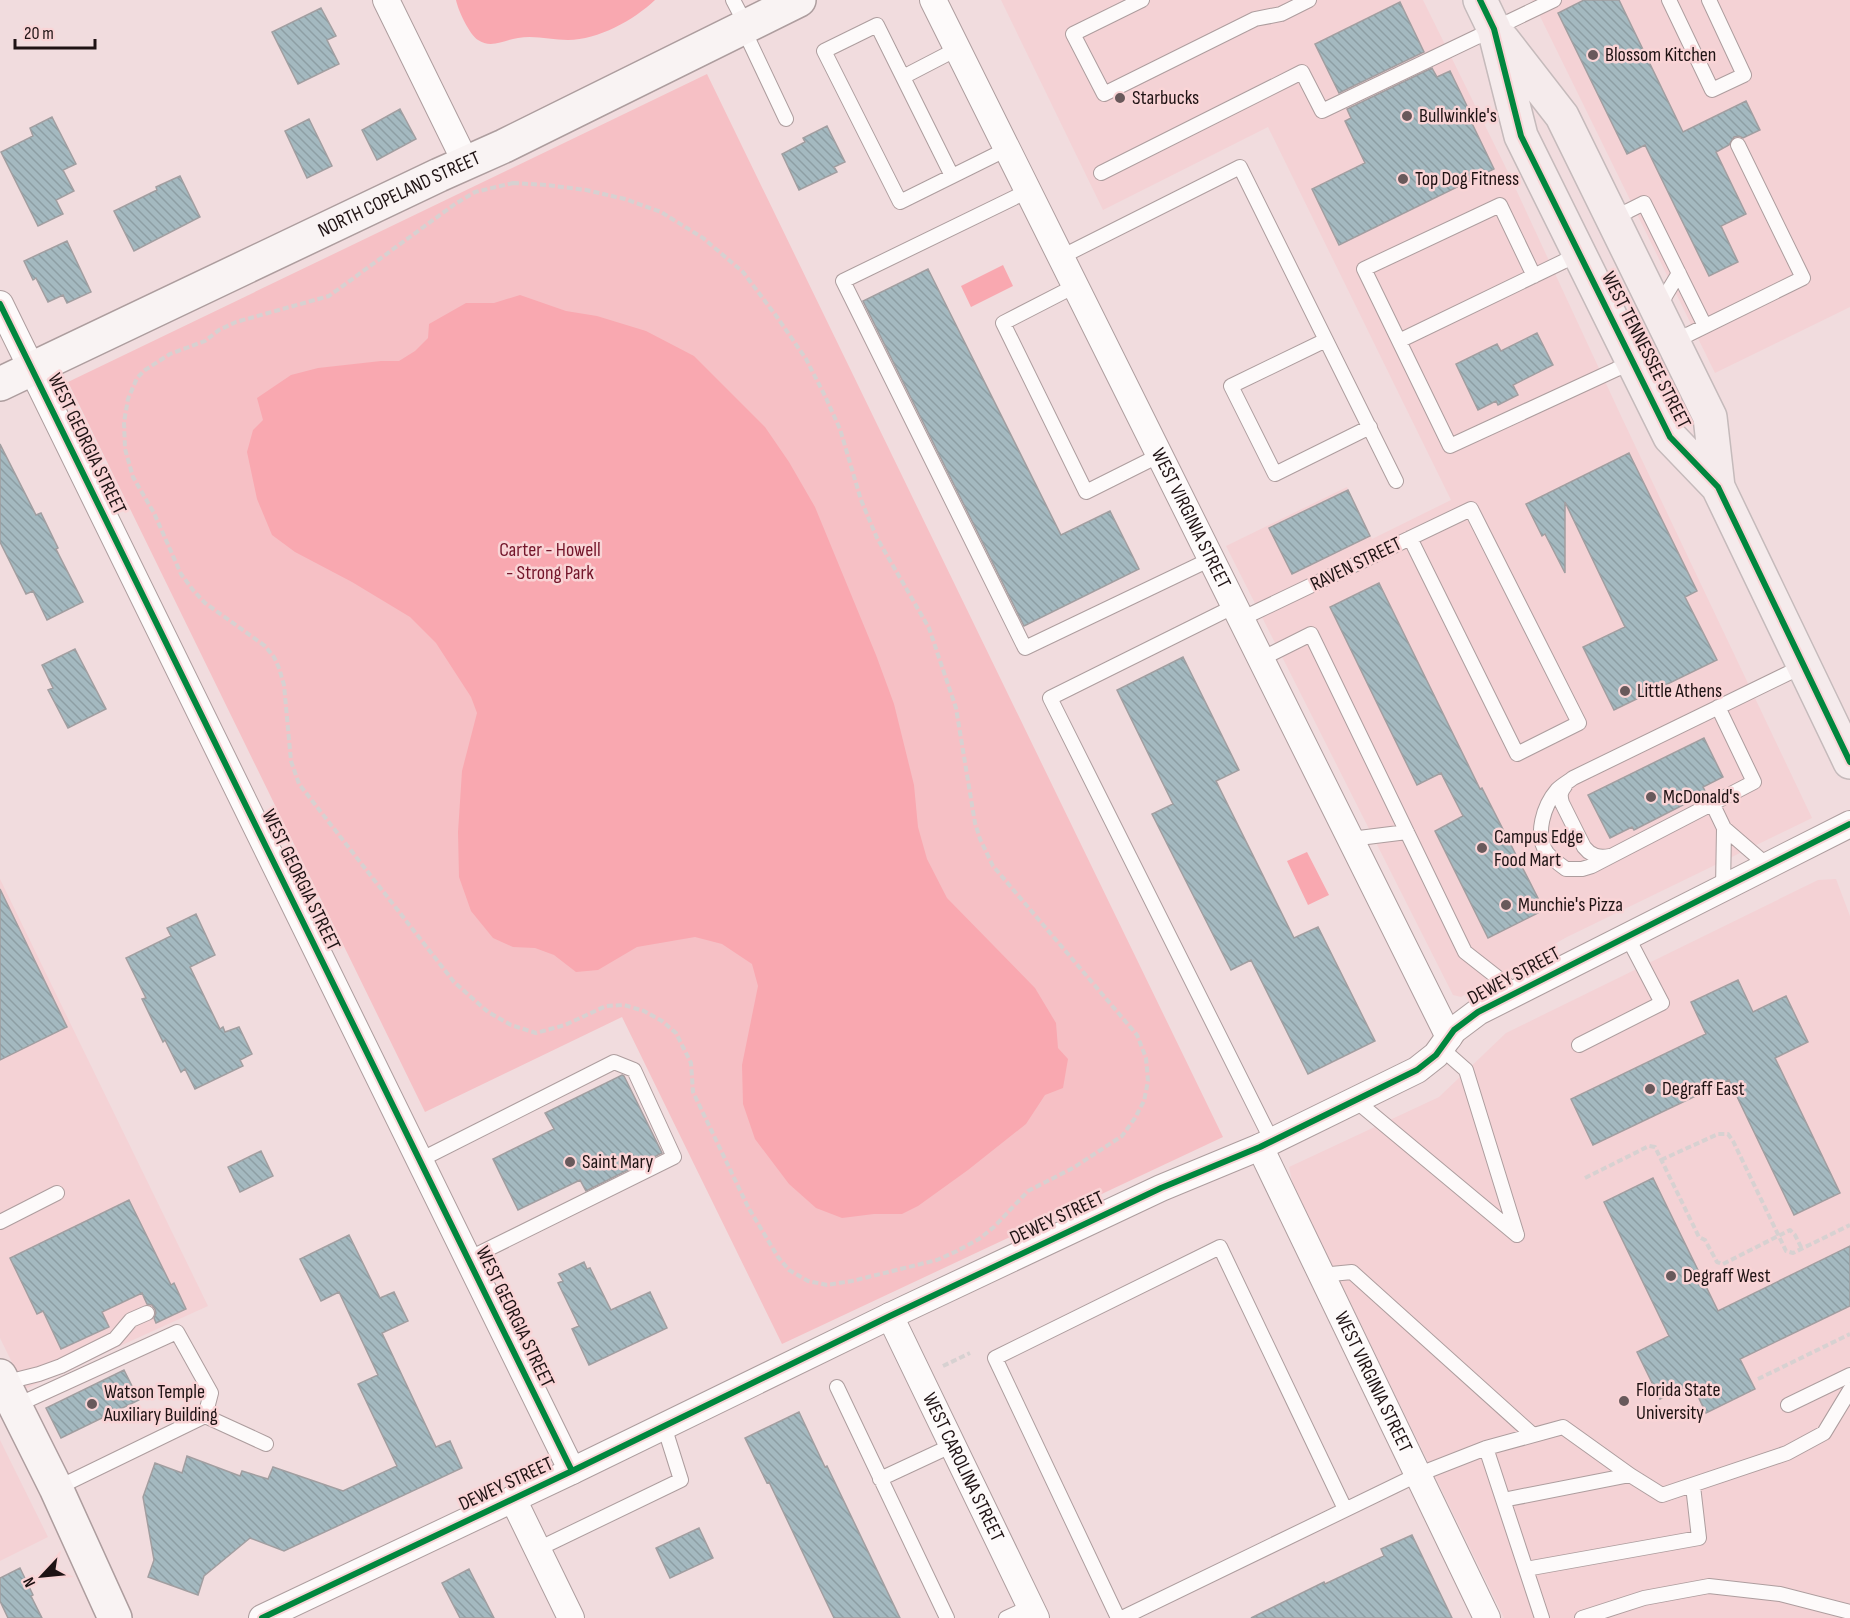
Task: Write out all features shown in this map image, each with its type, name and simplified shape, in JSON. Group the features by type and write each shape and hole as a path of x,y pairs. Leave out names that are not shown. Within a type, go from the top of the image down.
{"main road":[{"name":"WEST TENNESSEE STREET","path":"1480,0 1494,29 1521,136 1670,437 1718,487 1850,762"},
{"path":"1494,29 1562,116 1710,417 1718,487"}],"street":[{"path":"386,0 466,163"},
{"name":"NORTH COPELAND STREET","path":"0,384 504,146 740,18 799,0"},
{"name":"WEST VIRGINIA STREET","path":"933,0 1350,839 1445,1042"},
{"name":"WEST GEORGIA STREET","path":"0,304 572,1471"},
{"name":"DEWEY STREET","path":"262,1618 572,1471 890,1316 1161,1188 1266,1144 1417,1070 1436,1055 1454,1030 1478,1012 1850,824"},
{"name":"WEST VIRGINIA STREET","path":"1266,1144 1321,1275 1487,1618"},
{"name":"WEST CAROLINA STREET","path":"890,1316 1033,1612"},
{"path":"6,1388 56,1488 115,1618"},
{"path":"513,1499 571,1618"}],"lane":[{"path":"1142,0 1074,34 1104,94 1255,19 1281,14 1309,0"},
{"path":"1101,172 1302,72 1322,111 1554,0"},
{"path":"1669,0 1712,90 1744,75 1709,0"},
{"path":"740,18 786,119"},
{"path":"952,176 877,25 824,51 900,202 1007,149"},
{"path":"903,77 957,49"},
{"path":"1673,342 1803,278 1738,145"},
{"path":"1061,257 1239,167 1396,481"},
{"path":"1028,191 843,282 1020,638 1025,648 1211,559"},
{"path":"1612,219 1644,203 1705,326"},
{"path":"1534,276 1500,205 1364,269 1450,447 1632,362"},
{"path":"1399,341 1579,254"},
{"path":"1657,310 1679,273"},
{"path":"1075,285 1003,323 1086,492 1160,455"},
{"path":"1326,340 1231,386 1275,474 1370,427"},
{"name":"RAVEN STREET","path":"1266,1144 1050,698 1471,509 1579,723 1517,754 1410,538"},
{"path":"1261,659 1311,634 1465,952 1516,992"},
{"path":"1718,707 1754,782 1592,866 1566,868 1545,851 1541,841 1541,831 1548,804 1558,789 1573,778 1718,707 1803,666"},
{"path":"1573,778 1562,790 1560,797 1562,803 1589,853 1602,857 1611,856"},
{"path":"1712,803 1724,828 1768,866"},
{"path":"1722,889 1724,828"},
{"path":"1350,839 1407,832"},
{"path":"1579,1045 1662,1003 1627,936"},
{"path":"1355,1100 1517,1235 1466,1070 1445,1042"},
{"path":"420,1160 614,1062 634,1070 674,1157 468,1258"},
{"path":"0,1222 57,1193"},
{"path":"1345,1509 1220,1247 995,1358 1120,1618 1417,1475 1486,1448 1563,1427 1662,1495 1787,1453 1824,1433 1850,1390"},
{"path":"1321,1275 1352,1272 1533,1435"},
{"path":"6,1388 61,1366 115,1339 131,1320 147,1313"},
{"path":"6,1388 177,1332 211,1393 205,1416 56,1488"},
{"path":"1788,1405 1850,1375"},
{"path":"837,1387 947,1618"},
{"path":"205,1416 266,1444"},
{"path":"538,1549 681,1480 664,1426"},
{"path":"880,1479 953,1445"},
{"path":"1486,1448 1542,1618"},
{"path":"1503,1500 1630,1475"},
{"path":"1526,1569 1699,1538 1693,1486"},
{"path":"1582,1618 1644,1599 1709,1586 1780,1594 1850,1612"},
{"path":"1006,1618 1033,1612"}],"path":[{"path":"513,183 547,184 586,190 625,198 661,212 703,238 743,272 777,317 806,359 825,396 840,429 861,500 878,537 928,628 956,708 975,823 985,851 993,866 1137,1035 1146,1058 1149,1081 1144,1101 1122,1136 1073,1168 1028,1191 994,1227 979,1239 937,1260 827,1285 808,1281 789,1269 778,1257 748,1207 693,1092 690,1063 676,1034 662,1021 644,1011 624,1005 606,1006 565,1025 536,1032 511,1025 488,1012 454,982 299,784 291,761 284,685 274,657 265,646 205,603 192,590 181,574 154,513 133,477 125,449 124,422 128,399 137,378 145,370 170,354 205,340 236,322 328,296 455,204 475,192 513,183"},
{"path":"1661,1160 1718,1134 1728,1134 1786,1251 1793,1253 1850,1225"},
{"path":"1585,1179 1649,1146 1655,1147 1699,1237 1705,1240 1717,1262 1724,1264 1792,1231 1802,1249"},
{"path":"1758,1379 1850,1334"},
{"path":"937,1369 970,1353"}],"shaded area":[{"path":"456,0 655,0 637,15 615,28 591,37 568,40 524,37 488,44 478,40 471,33 464,22"},
{"path":"1001,0 1423,0 1506,168 1812,818 1567,937 1461,997 1453,995 1226,546 1347,487 1372,539 1451,500 1268,127 1103,210"},
{"path":"1532,0 1850,0 1850,307 1715,373"},
{"path":"1003,265 1013,286 971,307 961,286"},
{"path":"520,295 566,311 597,316 646,331 694,356 765,427 789,462 815,507 876,655 894,704 914,785 918,827 927,859 947,898 1035,988 1056,1023 1058,1048 1068,1059 1063,1088 1045,1095 1026,1124 968,1170 918,1206 902,1214 874,1214 842,1218 816,1208 789,1184 755,1139 743,1104 742,1065 758,986 752,964 722,944 695,937 637,947 598,970 576,972 554,955 535,948 513,947 493,938 471,911 459,877 458,832 462,771 477,713 471,697 436,643 410,617 352,582 295,552 272,535 257,499 247,452 253,430 263,420 257,398 291,375 318,368 399,361 415,351 428,338 429,324 466,303 494,303"},
{"path":"1307,852 1329,895 1308,905 1287,861"},
{"path":"0,879 208,1306 25,1389 0,1338"},
{"name":"Florida State University","path":"1836,879 1850,916 1850,1618 1504,1618 1293,1185 1289,1167 1439,1097 1506,1033 1818,880"},
{"path":"0,1440 48,1537 0,1561"}],"green space":[{"name":"Carter - Howell - Strong Park","path":"707,74 1223,1137 782,1344 622,1017 425,1112 68,382"}],"building":[{"path":"1584,0 1619,0 1683,132 1746,101 1760,130 1743,138 1734,137 1729,145 1716,152 1746,214 1721,226 1738,262 1709,276 1645,145 1627,154 1558,13"},
{"path":"1400,2 1424,52 1339,93 1315,44"},
{"path":"321,8 336,36 327,40 339,64 298,84 272,32"},
{"name":"Top Dog Fitness","path":"1432,68 1437,77 1450,71 1494,169 1339,245 1312,189 1365,163 1345,121 1351,118 1347,109"},
{"path":"400,109 416,139 377,160 362,130"},
{"path":"52,117 76,164 63,170 74,191 56,200 63,214 38,226 1,152 33,136 30,128"},
{"path":"309,119 332,166 307,178 285,131"},
{"path":"827,126 845,162 834,167 837,172 799,190 782,154 805,142 803,138"},
{"path":"180,176 200,217 134,251 114,211"},
{"path":"67,241 91,292 67,303 63,295 48,302 36,278 33,280 24,261"},
{"path":"928,269 1061,535 1110,511 1139,569 1024,626 863,301"},
{"path":"1537,333 1553,365 1513,385 1518,395 1498,405 1496,401 1478,410 1456,364 1497,344 1501,351"},
{"path":"0,444 36,515 41,513 83,602 47,620 33,591 26,594 0,542"},
{"path":"1629,453 1697,591 1685,597 1717,660 1614,710 1583,647 1625,627 1565,502 1565,573 1545,534 1542,536 1526,504"},
{"path":"1348,490 1370,536 1292,574 1269,528"},
{"path":"1379,583 1480,789 1482,788 1544,910 1488,938 1435,831 1463,816 1441,773 1417,785 1330,607"},
{"path":"75,649 106,709 68,728 48,690 53,688 42,665"},
{"path":"1183,657 1239,770 1216,781 1294,938 1318,927 1375,1041 1308,1074 1251,960 1231,970 1152,814 1173,804 1117,690"},
{"path":"1704,738 1723,777 1703,787 1705,791 1687,799 1689,802 1634,830 1632,827 1610,838 1588,795"},
{"path":"0,889 67,1027 0,1060"},
{"path":"196,914 215,955 190,967 220,1029 223,1027 225,1032 239,1027 252,1054 240,1060 243,1066 195,1089 185,1069 181,1072 165,1040 163,1042 142,999 146,998 126,958 171,936 167,928"},
{"name":"Degraff East","path":"1738,980 1753,1012 1786,996 1808,1042 1775,1058 1840,1193 1794,1215 1729,1080 1593,1145 1571,1099 1706,1034 1691,1002"},
{"path":"622,1075 662,1153 586,1191 580,1180 518,1210 493,1159 554,1129 545,1113"},
{"path":"261,1151 273,1176 240,1192 228,1167"},
{"name":"Degraff West","path":"1653,1178 1718,1311 1850,1246 1850,1306 1740,1359 1755,1389 1706,1413 1692,1384 1660,1399 1637,1352 1669,1336 1604,1202"},
{"path":"129,1200 171,1285 174,1283 186,1309 156,1323 155,1309 152,1305 147,1304 142,1293 102,1312 109,1327 61,1349 43,1311 37,1314 10,1258"},
{"path":"349,1235 380,1298 394,1292 408,1321 382,1333 436,1447 450,1441 462,1468 284,1551 250,1538 204,1576 198,1595 148,1577 154,1560 143,1497 155,1463 182,1473 187,1456 240,1476 242,1471 268,1479 273,1467 343,1491 397,1466 358,1384 378,1375 339,1292 321,1301 300,1259"},
{"path":"584,1262 587,1269 590,1268 611,1310 650,1292 667,1328 589,1365 572,1329 579,1326 558,1283 563,1281 559,1274"},
{"name":"Watson Temple Auxiliary Building","path":"124,1370 139,1400 61,1438 46,1408"},
{"path":"799,1412 900,1618 834,1618 769,1482 767,1483 745,1438"},
{"path":"699,1528 713,1558 670,1578 656,1548"},
{"path":"1412,1535 1452,1618 1251,1618 1384,1556 1381,1549"},
{"path":"20,1568 42,1618 8,1618 0,1601 0,1578"},
{"path":"469,1569 494,1618 460,1618 442,1583"}],"cycle path":[{"path":"1480,0 1494,29 1521,136 1670,437 1718,487 1850,762"},
{"path":"0,304 572,1471"},
{"path":"262,1618 572,1471 890,1316 1161,1188 1260,1147 1417,1070 1436,1055 1454,1030 1478,1012 1850,824"}],"place":[{"name":"Blossom Kitchen","path":"1593,55"},
{"name":"Starbucks","path":"1120,98"},
{"name":"Bullwinkle's","path":"1407,116"},
{"name":"Top Dog Fitness","path":"1403,179"},
{"name":"Little Athens","path":"1625,691"},
{"name":"McDonald's","path":"1651,797"},
{"name":"Campus Edge Food Mart","path":"1482,848"},
{"name":"Munchie's Pizza","path":"1506,905"},
{"name":"Degraff East","path":"1650,1089"},
{"name":"Saint Mary","path":"570,1162"},
{"name":"Degraff West","path":"1671,1276"},
{"name":"Florida State University","path":"1624,1401"},
{"name":"Watson Temple Auxiliary Building","path":"92,1404"}]}
